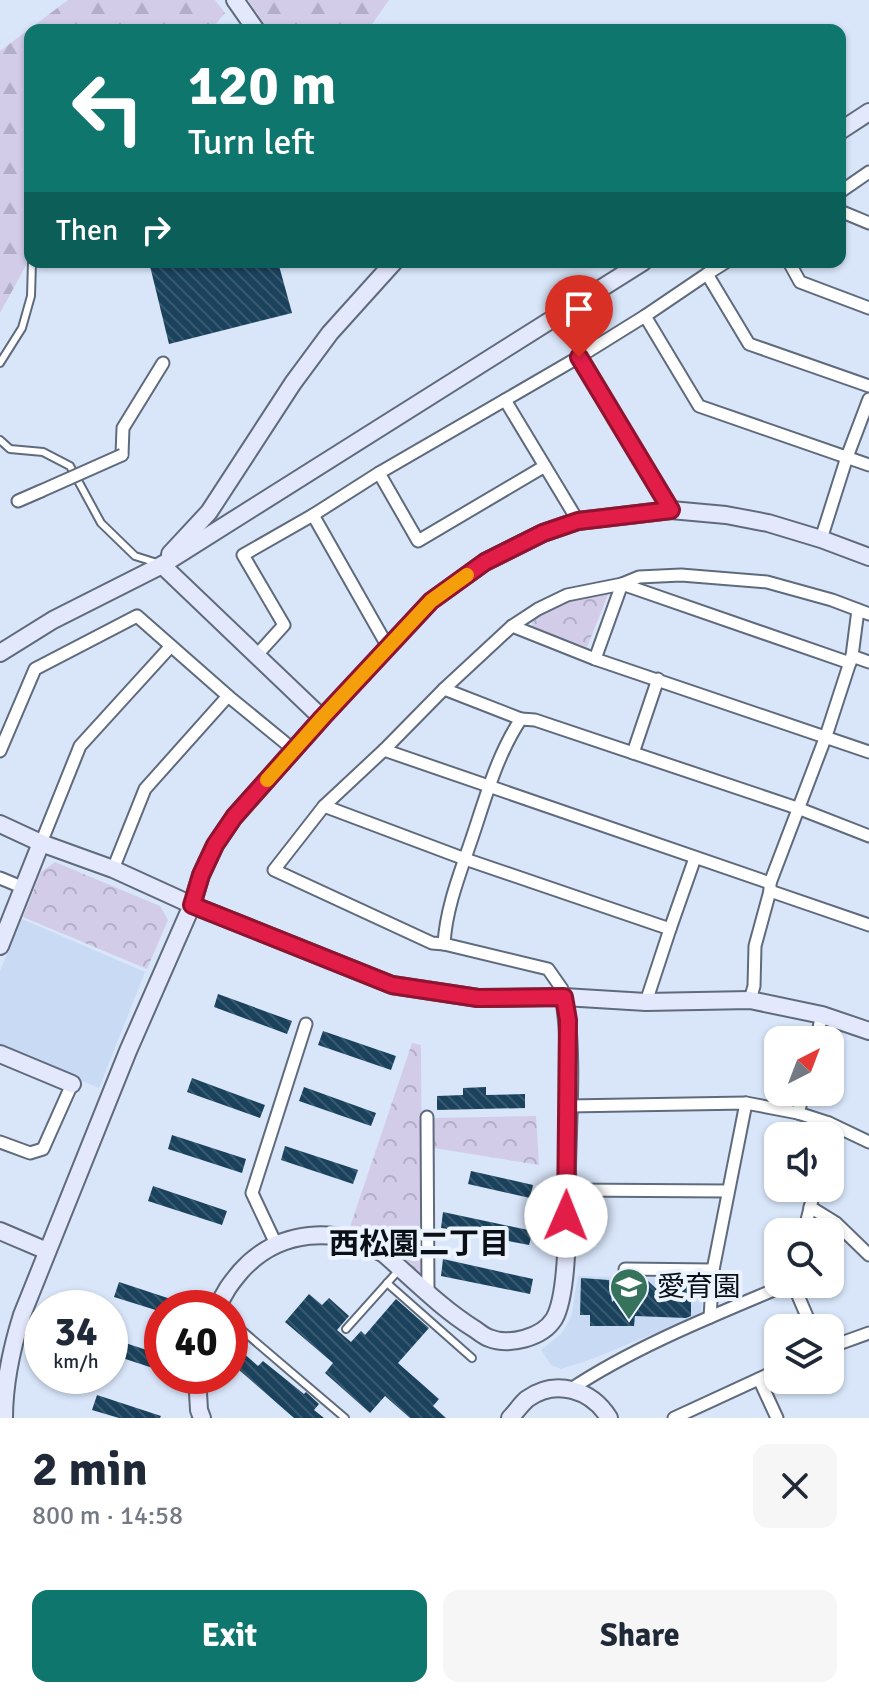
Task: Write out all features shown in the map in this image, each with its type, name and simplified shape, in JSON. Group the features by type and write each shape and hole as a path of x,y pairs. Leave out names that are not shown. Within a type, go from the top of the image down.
{"street":[{"path":"235,0 252,24"},
{"path":"846,127 869,112"},
{"path":"846,188 869,172"},
{"path":"846,213 869,223"},
{"path":"162,565 209,512 293,383 330,333 389,268"},
{"path":"0,653 53,620 162,565 633,268"},
{"path":"256,656 284,625 243,555 579,357 716,268"},
{"path":"792,268 800,282 869,308"},
{"path":"707,274 749,344 869,386"},
{"path":"645,316 699,406 869,465"},
{"path":"579,357 671,510"},
{"path":"18,501 122,455 123,428 163,363"},
{"path":"821,539 869,399"},
{"path":"505,400 578,521"},
{"path":"379,473 418,541 545,466"},
{"path":"4,1418 15,1336 128,1051 192,905 201,875 221,836 234,817 322,718 431,601 485,562 543,533 578,521 671,510 768,523 869,557"},
{"path":"313,515 388,647"},
{"path":"162,565 322,718"},
{"path":"226,1290 249,1263 276,1244 307,1236 333,1235 360,1241 371,1247 461,1320 490,1338 527,1339 554,1320 565,1268 567,1190 568,1020 562,989 548,969 432,943 274,870 324,806 512,626 538,609 567,595 622,584 639,577 681,575 767,582 864,612 826,736 770,887 755,946 754,986 750,1000"},
{"path":"595,659 622,584"},
{"path":"622,584 851,660 869,662"},
{"path":"1,749 35,669 137,616 294,750"},
{"path":"512,626 595,659 869,752"},
{"path":"0,946 80,746 171,646"},
{"path":"633,753 658,679"},
{"path":"444,689 521,719 535,720 800,809 869,836"},
{"path":"113,869 145,789 228,696"},
{"path":"444,944 448,916 489,786 514,728 521,719"},
{"path":"384,750 695,858 869,925"},
{"path":"324,806 465,859 670,929"},
{"path":"0,824 392,985 478,998 564,997 646,1002 750,1000 822,1015 869,1031"},
{"path":"646,1002 695,858"},
{"path":"0,878 24,888"},
{"path":"819,1026 822,1015"},
{"path":"276,1244 252,1193 306,1024"},
{"path":"0,1054 72,1084 43,1149 30,1153 0,1142"},
{"path":"568,1106 746,1103 826,1122"},
{"path":"710,1317 713,1270 746,1103"},
{"path":"798,1113 800,1106"},
{"path":"427,1117 428,1293"},
{"path":"844,1130 869,1142"},
{"path":"567,1190 728,1191"},
{"path":"807,1218 811,1202"},
{"path":"810,1207 836,1223 869,1255"},
{"path":"0,1231 47,1251"},
{"path":"625,1269 713,1270"},
{"path":"571,1389 597,1372 710,1317 764,1295"},
{"path":"844,1342 869,1333"},
{"path":"674,1418 764,1377"},
{"path":"759,1379 777,1418"},
{"path":"510,1418 527,1400 553,1389 571,1389 588,1396 601,1406 609,1418"},
{"path":"198,1394 202,1418"}],"lane":[{"path":"0,363 22,328 31,296 32,268"},
{"path":"0,440 10,449 43,452 70,466 101,523 114,537 135,556 162,565"},
{"path":"346,1329 400,1268"},
{"path":"387,1283 472,1358"},
{"path":"248,1335 345,1418"}],"shaded area":[{"path":"22,919 145,972 99,1088 0,1045 0,971"},
{"name":"愛育園","path":"578,1276 703,1279 701,1316 561,1369 551,1365 541,1350 567,1325 572,1314"}],"green space":[{"path":"68,0 215,0 225,13 216,24 36,24"},
{"path":"248,0 389,0 372,24 264,24"},
{"path":"24,33 25,268 0,313 0,51"},
{"path":"609,592 587,647 533,628 531,617 565,602"},
{"path":"55,862 160,906 168,920 147,969 23,917 41,872"},
{"path":"412,1043 421,1045 420,1275 379,1243 349,1230"},
{"path":"536,1116 539,1165 434,1148 434,1118"}],"building":[{"path":"150,268 280,268 292,313 169,344"},
{"path":"218,994 292,1021 287,1034 214,1007"},
{"path":"323,1031 396,1056 391,1070 318,1045"},
{"path":"192,1078 265,1105 260,1118 187,1092"},
{"path":"304,1087 376,1113 371,1126 299,1101"},
{"path":"486,1087 486,1095 525,1094 525,1108 437,1110 437,1096 463,1095 463,1088"},
{"path":"172,1135 246,1159 242,1173 168,1149"},
{"path":"285,1146 358,1170 353,1184 281,1160"},
{"path":"471,1171 533,1185 530,1198 468,1184"},
{"path":"153,1186 227,1211 222,1225 148,1201"},
{"path":"443,1212 533,1231 529,1245 441,1228"},
{"path":"443,1259 533,1279 530,1294 441,1276"},
{"path":"581,1278 609,1280 612,1302 624,1292 631,1300 648,1281 662,1294 663,1283 691,1284 691,1316 635,1316 634,1326 590,1326 590,1315 580,1315"},
{"path":"119,1282 144,1290 144,1306 128,1301 128,1290 116,1290"},
{"path":"309,1294 322,1305 329,1298 349,1316 337,1330 351,1342 361,1331 365,1335 396,1299 429,1328 398,1363 439,1399 433,1406 446,1418 410,1418 385,1396 370,1413 325,1373 333,1363 285,1322"},
{"path":"128,1344 144,1349 144,1365 128,1360"},
{"path":"248,1357 258,1366 263,1361 304,1394 306,1392 319,1404 314,1410 324,1418 294,1418 248,1378"},
{"path":"97,1395 161,1416 119,1418 92,1410"}],"slow traffic":[{"path":"267,780 431,601 467,575"}],"place":[{"name":"愛育園","path":"629,1321"}],"district":[{"name":"西松園二丁目","path":"419,1244"}],"route":[{"path":"566,1216 568,1020 564,997 478,998 392,985 192,905 215,845 234,817 431,601 485,562 543,533 578,521 671,510 579,357"}]}
